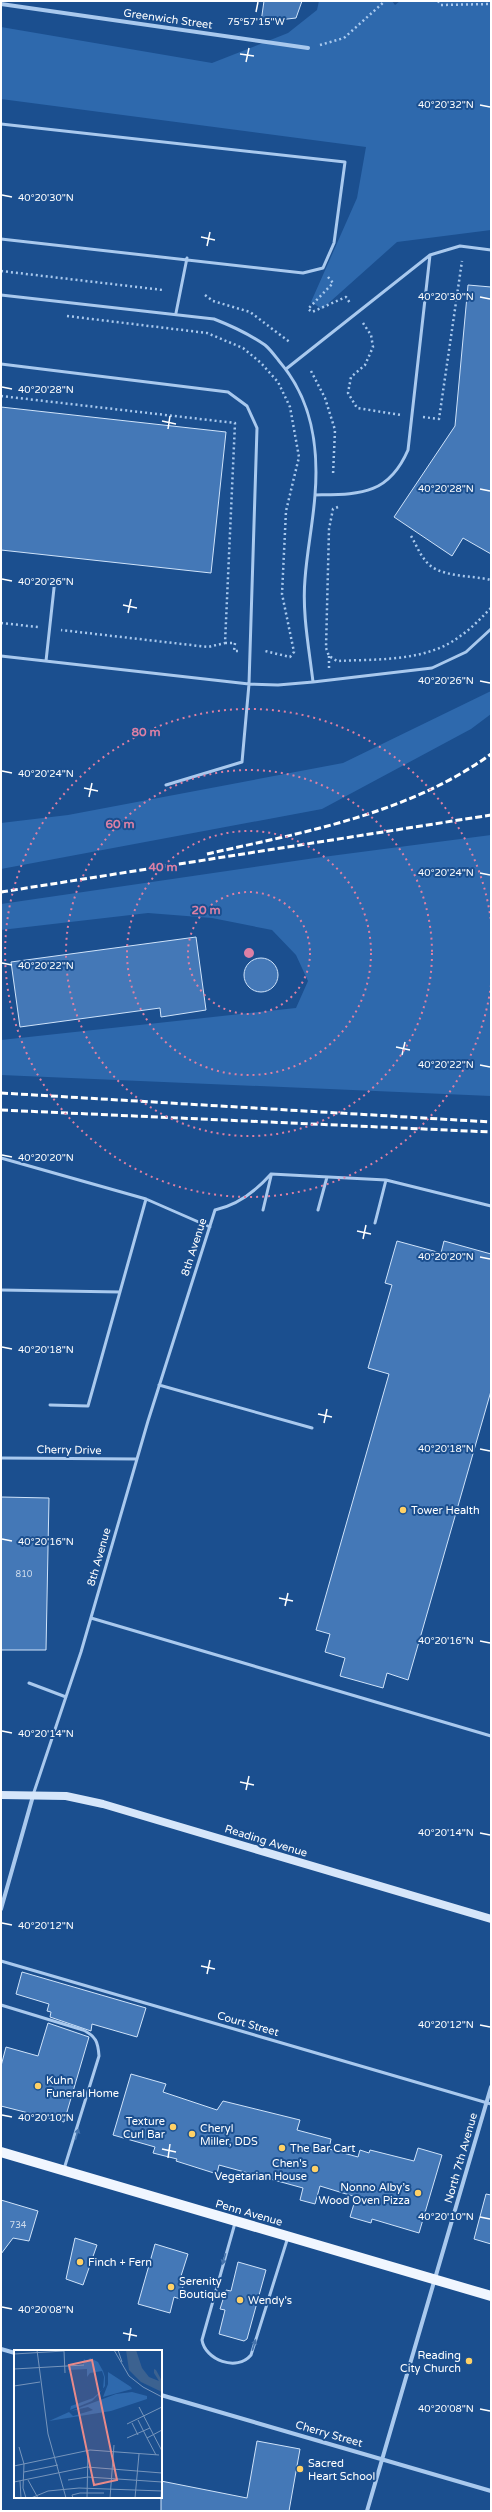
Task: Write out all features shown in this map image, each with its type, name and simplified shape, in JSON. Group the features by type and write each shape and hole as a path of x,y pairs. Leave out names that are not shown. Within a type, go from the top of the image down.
{"main road":[{"name":"Penn Avenue","path":"1,2152 491,2296"}],"street":[{"name":"Greenwich Street","path":"1,4 308,48"},
{"name":"Reading Avenue","path":"1,1795 66,1796 103,1804 491,1919"},
{"name":"8th Avenue","path":"1,1909 34,1795"},
{"name":"North 7th Avenue","path":"367,2511 489,2103 491,2087"},
{"path":"1,2349 14,2353"},
{"name":"Cherry Street","path":"162,2395 491,2491"}],"lane":[{"path":"1,124 345,162 334,243 323,268 303,273 187,258 1,239"},
{"path":"286,369 430,255 460,246 491,250"},
{"path":"315,495 352,494 373,490 389,479 402,464 408,450 430,255"},
{"path":"176,313 187,258"},
{"path":"1,295 176,313 214,319 242,331 266,346 286,369 300,389 309,411 314,436 315,495 305,581 305,619 313,682"},
{"path":"1,364 228,392 247,406 257,428 249,684 242,762 166,785"},
{"path":"46,661 55,579"},
{"path":"1,656 249,684 278,685 432,668 466,652 491,629"},
{"path":"1,1158 146,1199 210,1227"},
{"path":"263,1210 272,1174 386,1180 491,1206"},
{"name":"8th Avenue","path":"34,1795 91,1618 159,1385 215,1210 233,1206 259,1188 272,1174"},
{"path":"318,1210 327,1177"},
{"path":"375,1223 386,1180"},
{"path":"50,1405 88,1406 146,1199"},
{"path":"1,1290 120,1292"},
{"path":"159,1385 312,1428"},
{"name":"Cherry Drive","path":"1,1458 137,1459"},
{"path":"91,1618 491,1736"},
{"path":"28,1683 66,1696"},
{"name":"Court Street","path":"1,1961 489,2103"},
{"path":"1,2005 83,2030 93,2035 98,2043 99,2056 64,2171"},
{"path":"235,2221 203,2334 203,2346 206,2351 220,2360 236,2364 245,2362 250,2356 288,2236"}],"path":[{"path":"308,48 344,38 385,1"},
{"path":"438,1 441,5 491,4"},
{"path":"323,268 333,283 308,309 312,312 346,297 371,335 374,347 365,365 351,377 348,392 357,408 439,419 462,262"},
{"path":"1,272 163,290"},
{"path":"205,295 212,301 250,312 291,343"},
{"path":"63,316 207,333 243,348 261,363 278,382 290,407 299,457 286,511 282,594 294,652 290,657 265,651"},
{"path":"311,371 325,398 335,430 333,475"},
{"path":"1,396 235,423 225,643"},
{"path":"421,424 423,417"},
{"path":"345,506 333,509 329,529 326,648 330,656 337,662 413,656 439,648 459,637 491,608"},
{"path":"412,536 426,562 451,575 479,576 491,580"},
{"path":"1,623 208,648 225,643 235,643 234,651 242,651"}],"shaded area":[{"path":"319,1 392,1 395,5 400,1 491,1 491,230 397,242 322,309 311,302 357,198 366,147 1,99 1,27 212,63 288,33 317,10"},
{"path":"491,691 491,714 471,729 322,809 1,869 1,823 68,815 343,763"},
{"path":"491,835 491,1096 1,1075 1,1040 296,1008 308,981 296,955 272,930 212,918 148,913 1,930 1,904 315,858"}],"building":[{"path":"264,1 302,1 296,18 261,22"},
{"path":"468,285 491,287 491,554 463,538 452,556 394,517 455,426"},
{"path":"1,407 226,432 211,573 1,550"},
{"path":"196,937 206,1010 161,1017 160,1008 20,1027 11,962"},
{"path":"261,958 267,959 273,963 277,969 277,981 273,987 267,991 261,992 255,991 249,987 245,981 244,975 245,969 249,963 255,959"},
{"name":"Tower Health","path":"397,1241 441,1253 444,1241 491,1254 491,1391 408,1680 387,1673 383,1688 340,1676 345,1658 325,1652 330,1634 316,1630 389,1374 368,1368 392,1285 385,1283"},
{"path":"1,1497 49,1498 46,1650 1,1650"},
{"path":"22,1972 146,2008 137,2037 92,2024 91,2031 50,2017 51,2012 47,2011 49,2004 16,1994"},
{"name":"Kuhn Funeral Home","path":"48,2023 89,2037 64,2122 1,2106 1,2066 6,2047 38,2056"},
{"path":"131,2074 166,2084 163,2092 217,2110 223,2101 300,2120 297,2130 331,2139 329,2149 358,2157 360,2150 369,2153 370,2150 414,2161 418,2148 442,2155 419,2233 372,2219 371,2223 350,2217 356,2197 320,2186 315,2204 300,2200 303,2188 219,2165 217,2174 176,2161 177,2159 153,2153 155,2147 113,2135"},
{"path":"486,2194 491,2195 491,2244 474,2239"},
{"path":"1,2200 38,2211 29,2241 13,2238 1,2254"},
{"name":"Finch + Fern","path":"75,2238 97,2245 83,2285 66,2279"},
{"path":"155,2244 188,2254 181,2276 185,2278 180,2299 174,2297 170,2313 138,2304"},
{"name":"Wendy's","path":"238,2262 266,2270 247,2339 244,2341 219,2334 225,2310 220,2309 226,2290 231,2291"},
{"path":"257,2441 300,2449 289,2511 161,2511 162,2481 247,2498"}],"railway":[{"path":"207,854 318,829 391,806 425,792 459,775 491,754"},
{"path":"1,892 491,815"},
{"path":"1,1093 491,1122"},
{"path":"1,1110 491,1132"}],"place":[{"name":"Tower Health","path":"403,1510"},
{"name":"Kuhn Funeral Home","path":"38,2086"},
{"name":"Texture Curl Bar","path":"173,2127"},
{"name":"Cheryl Miller, DDS","path":"192,2134"},
{"name":"The Bar Cart","path":"282,2148"},
{"name":"Chen's Vegetarian House","path":"315,2169"},
{"name":"Nonno Alby’s Wood Oven Pizza","path":"418,2193"},
{"name":"Finch + Fern","path":"80,2262"},
{"name":"Serenity Boutique","path":"171,2287"},
{"name":"Wendy's","path":"240,2300"},
{"name":"Reading City Church","path":"469,2361"},
{"name":"Sacred Heart School","path":"300,2469"}]}
